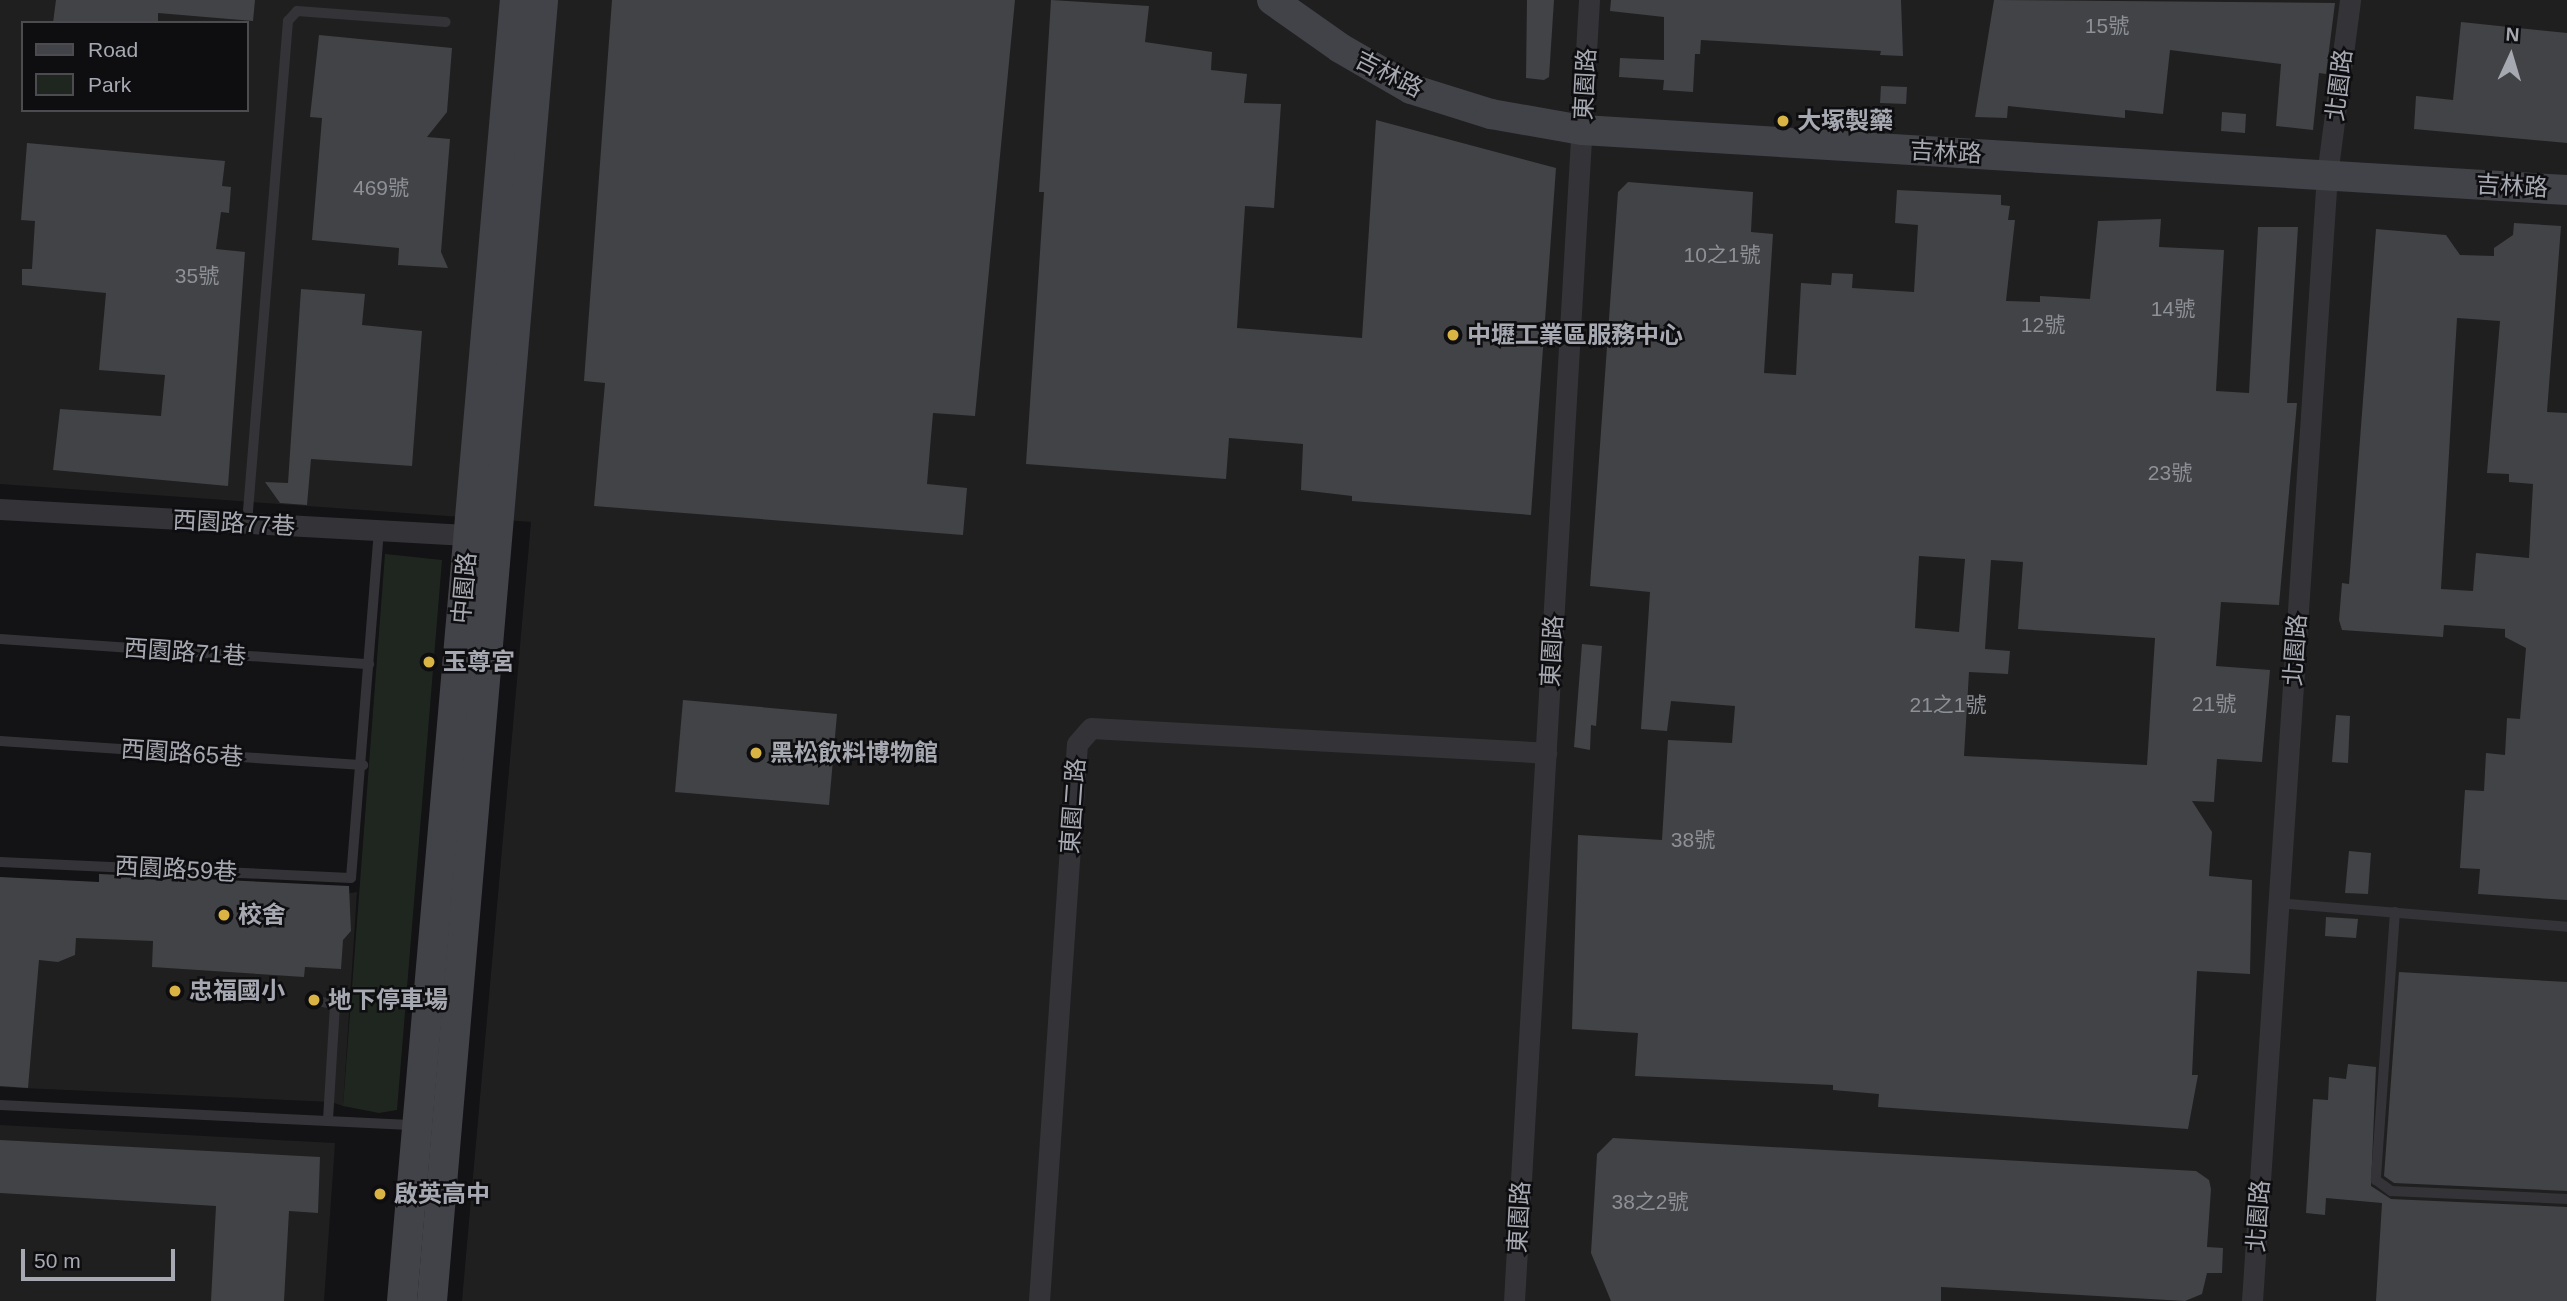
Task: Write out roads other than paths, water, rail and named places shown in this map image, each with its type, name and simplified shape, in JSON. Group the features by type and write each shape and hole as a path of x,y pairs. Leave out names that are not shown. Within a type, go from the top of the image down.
{"main road":[{"name":"中園路","path":"483,537 515,0"},
{"name":"中園路","path":"402,1301 432,1126 483,537 543,0"},
{"name":"吉林路","path":"1272,0 1340,48 1411,89 1491,114 1582,130 2567,190"},
{"name":"中園路","path":"432,1126 432,1301"}],"street":[{"name":"東園路","path":"1514,1301 1589,0"},
{"name":"北園路","path":"2252,1301 2328,175 2350,0"},
{"name":"西園路77巷","path":"0,509 483,537"},
{"name":"東園二路","path":"1038,1301 1077,744 1091,728 1546,753"}],"lane":[{"path":"247,523 288,21 298,11 446,22"},
{"path":"363,765 379,531"},
{"name":"西園路71巷","path":"0,639 369,664"},
{"name":"西園路65巷","path":"0,741 363,765"},
{"name":"西園路59巷","path":"0,862 351,878 363,765"},
{"path":"2278,903 2567,927"},
{"path":"2395,912 2376,1180 2391,1191 2567,1199"},
{"path":"314,1000 335,1005 328,1120"},
{"path":"0,1105 432,1126"}],"place":[{"name":"大塚製藥","path":"1783,121"},
{"name":"中壢工業區服務中心","path":"1453,335"},
{"name":"玉尊宮","path":"429,662"},
{"name":"黑松飲料博物館","path":"756,753"},
{"name":"校舍","path":"224,915"},
{"name":"忠福國小","path":"175,991"},
{"name":"地下停車場","path":"314,1000"},
{"name":"啟英高中","path":"380,1194"}]}
